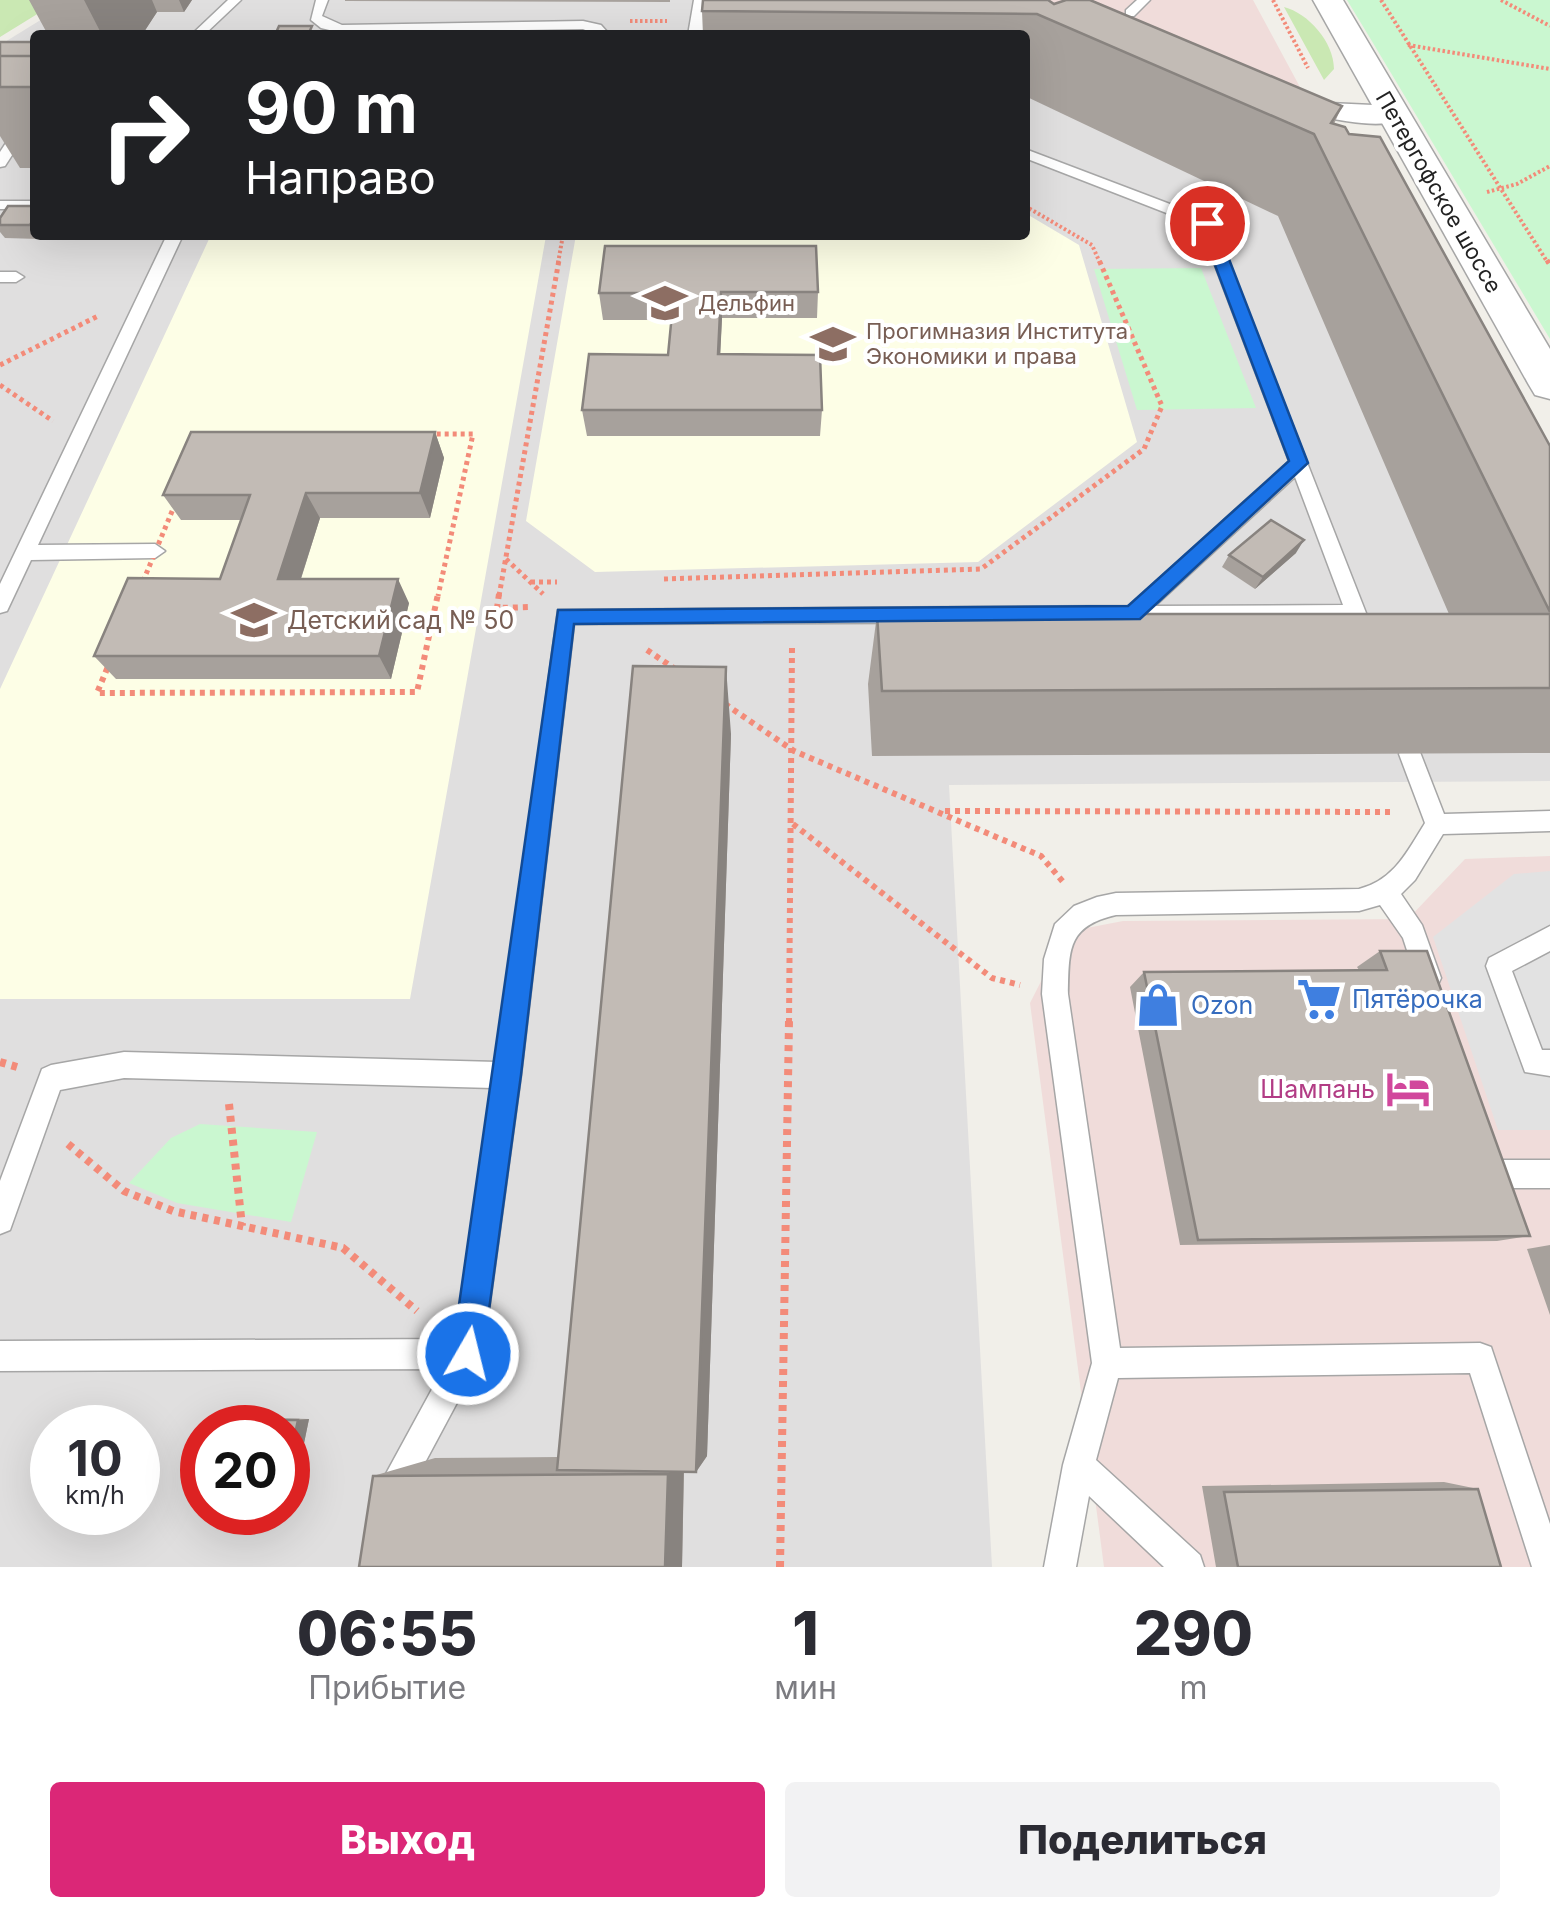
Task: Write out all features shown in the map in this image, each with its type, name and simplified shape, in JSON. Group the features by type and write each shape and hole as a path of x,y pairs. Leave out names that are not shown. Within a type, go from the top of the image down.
{"street":[{"name":"Петергофское шоссе","path":"1328,0 1550,385"},
{"path":"1258,91 1328,111 1395,114"}],"lane":[{"path":"202,30 235,0"},
{"path":"322,0 314,16 336,30"},
{"path":"700,0 696,30 736,27"},
{"path":"1130,13 1144,0"},
{"path":"0,134 28,130"},
{"path":"0,162 28,130"},
{"path":"1030,155 1207,223 1370,648"},
{"path":"0,206 30,206"},
{"path":"0,605 173,240"},
{"path":"1133,614 1298,463"},
{"path":"25,553 155,551"},
{"path":"392,1515 398,1481 468,1354 508,1075 565,616 1356,613"},
{"path":"1410,754 1437,824"},
{"path":"1437,824 1550,821"},
{"path":"1060,1567 1079,1465 1107,1363 1055,994 1056,962 1066,928 1086,909 1116,904 1359,900 1387,894 1402,879 1437,824"},
{"path":"1387,894 1413,933 1438,1008"},
{"path":"1550,938 1498,966 1534,1063 1550,1063"},
{"path":"0,1220 51,1078 124,1065 508,1075"},
{"path":"1480,1137 1493,1174 1550,1174"},
{"path":"0,1356 468,1354"},
{"path":"1107,1363 1480,1358 1548,1567"},
{"path":"1079,1465 1188,1567"}],"path":[{"path":"1272,0 1315,83"},
{"path":"1381,0 1550,265"},
{"path":"1500,0 1550,26"},
{"path":"602,30 622,21 696,30"},
{"path":"1392,44 1550,68"},
{"path":"1485,192 1502,190 1550,166"},
{"path":"648,579 980,569 1144,449 1162,406 1092,245 1030,209"},
{"path":"562,240 497,608 532,607 565,616"},
{"path":"0,365 148,291"},
{"path":"0,385 79,438"},
{"path":"204,434 473,434 417,692 97,693 155,551 204,434"},
{"path":"506,559 565,616"},
{"path":"531,582 570,581"},
{"path":"780,1567 794,752 792,614"},
{"path":"597,615 679,672"},
{"path":"712,694 794,752 1041,856 1086,909"},
{"path":"941,811 1393,812 1437,824"},
{"path":"793,824 992,978 1055,994"},
{"path":"226,1068 242,1226"},
{"path":"36,1117 124,1190 173,1211 343,1248 468,1354"}],"shaded area":[{"path":"73,0 833,0 928,30 30,30 30,240 1030,240 1030,63 1348,163 1550,552 1550,781 949,785 992,1567 0,1567 0,45"},
{"path":"1006,0 1253,0 1301,89"},
{"name":"Прогимназия Института Экономики и права","path":"1030,216 1079,245 1137,442 978,562 595,572 526,521 575,240 1030,240"},
{"name":"Детский сад № 50","path":"209,240 545,240 410,999 0,999 0,689"},
{"path":"1550,856 1550,1567 1104,1567 1030,1003 1066,932 1123,921 1408,919 1465,859"},
{"path":"1550,871 1550,1130 1498,1130 1433,937 1514,874"}],"green space":[{"path":"0,0 60,0 0,37"},
{"path":"1347,0 1550,0 1550,339 1373,43"},
{"path":"1284,7 1302,15 1325,39 1334,69 1324,80"},
{"path":"1201,268 1256,408 1137,410 1094,269"},
{"path":"200,1124 317,1132 291,1222 177,1203 129,1183 171,1138"}],"building":[{"path":"703,0 1048,0 1054,4 1090,0 1342,106 1331,123 1345,127 1349,134 1380,137 1550,446 1550,612 1314,134 1037,14 702,11"},
{"path":"279,26 312,26 310,30 277,30"},
{"path":"0,42 30,42 30,56 0,56"},
{"path":"0,56 30,56 30,87 0,87"},
{"path":"8,206 30,206 30,225 0,225"},
{"path":"605,246 816,246 818,292 721,292 718,354 820,355 822,410 582,410 589,354 668,355 674,293 599,293"},
{"path":"191,432 435,432 420,493 306,493 278,579 398,579 379,656 94,656 128,578 220,579 250,495 163,495"},
{"path":"1271,520 1304,540 1263,577 1229,555"},
{"path":"877,614 1550,614 1550,688 882,691"},
{"path":"633,666 726,667 696,1472 557,1470"},
{"path":"1380,951 1427,951 1530,1236 1198,1240 1144,972 1387,970"},
{"path":"668,1474 665,1567 359,1567 373,1476"},
{"path":"1478,1489 1501,1567 1238,1567 1224,1492"}],"place":[{"name":"Дельфин","path":"665,303"},
{"name":"Прогимназия Института Экономики и права","path":"833,344"},
{"name":"Детский сад № 50","path":"254,620"},
{"name":"Пятёрочка","path":"1319,999"},
{"name":"Ozon","path":"1158,1005"},
{"name":"Шампань","path":"1408,1089"}],"route":[{"path":"468,1354 508,1075 565,616 1133,614 1298,463 1207,223"}]}
